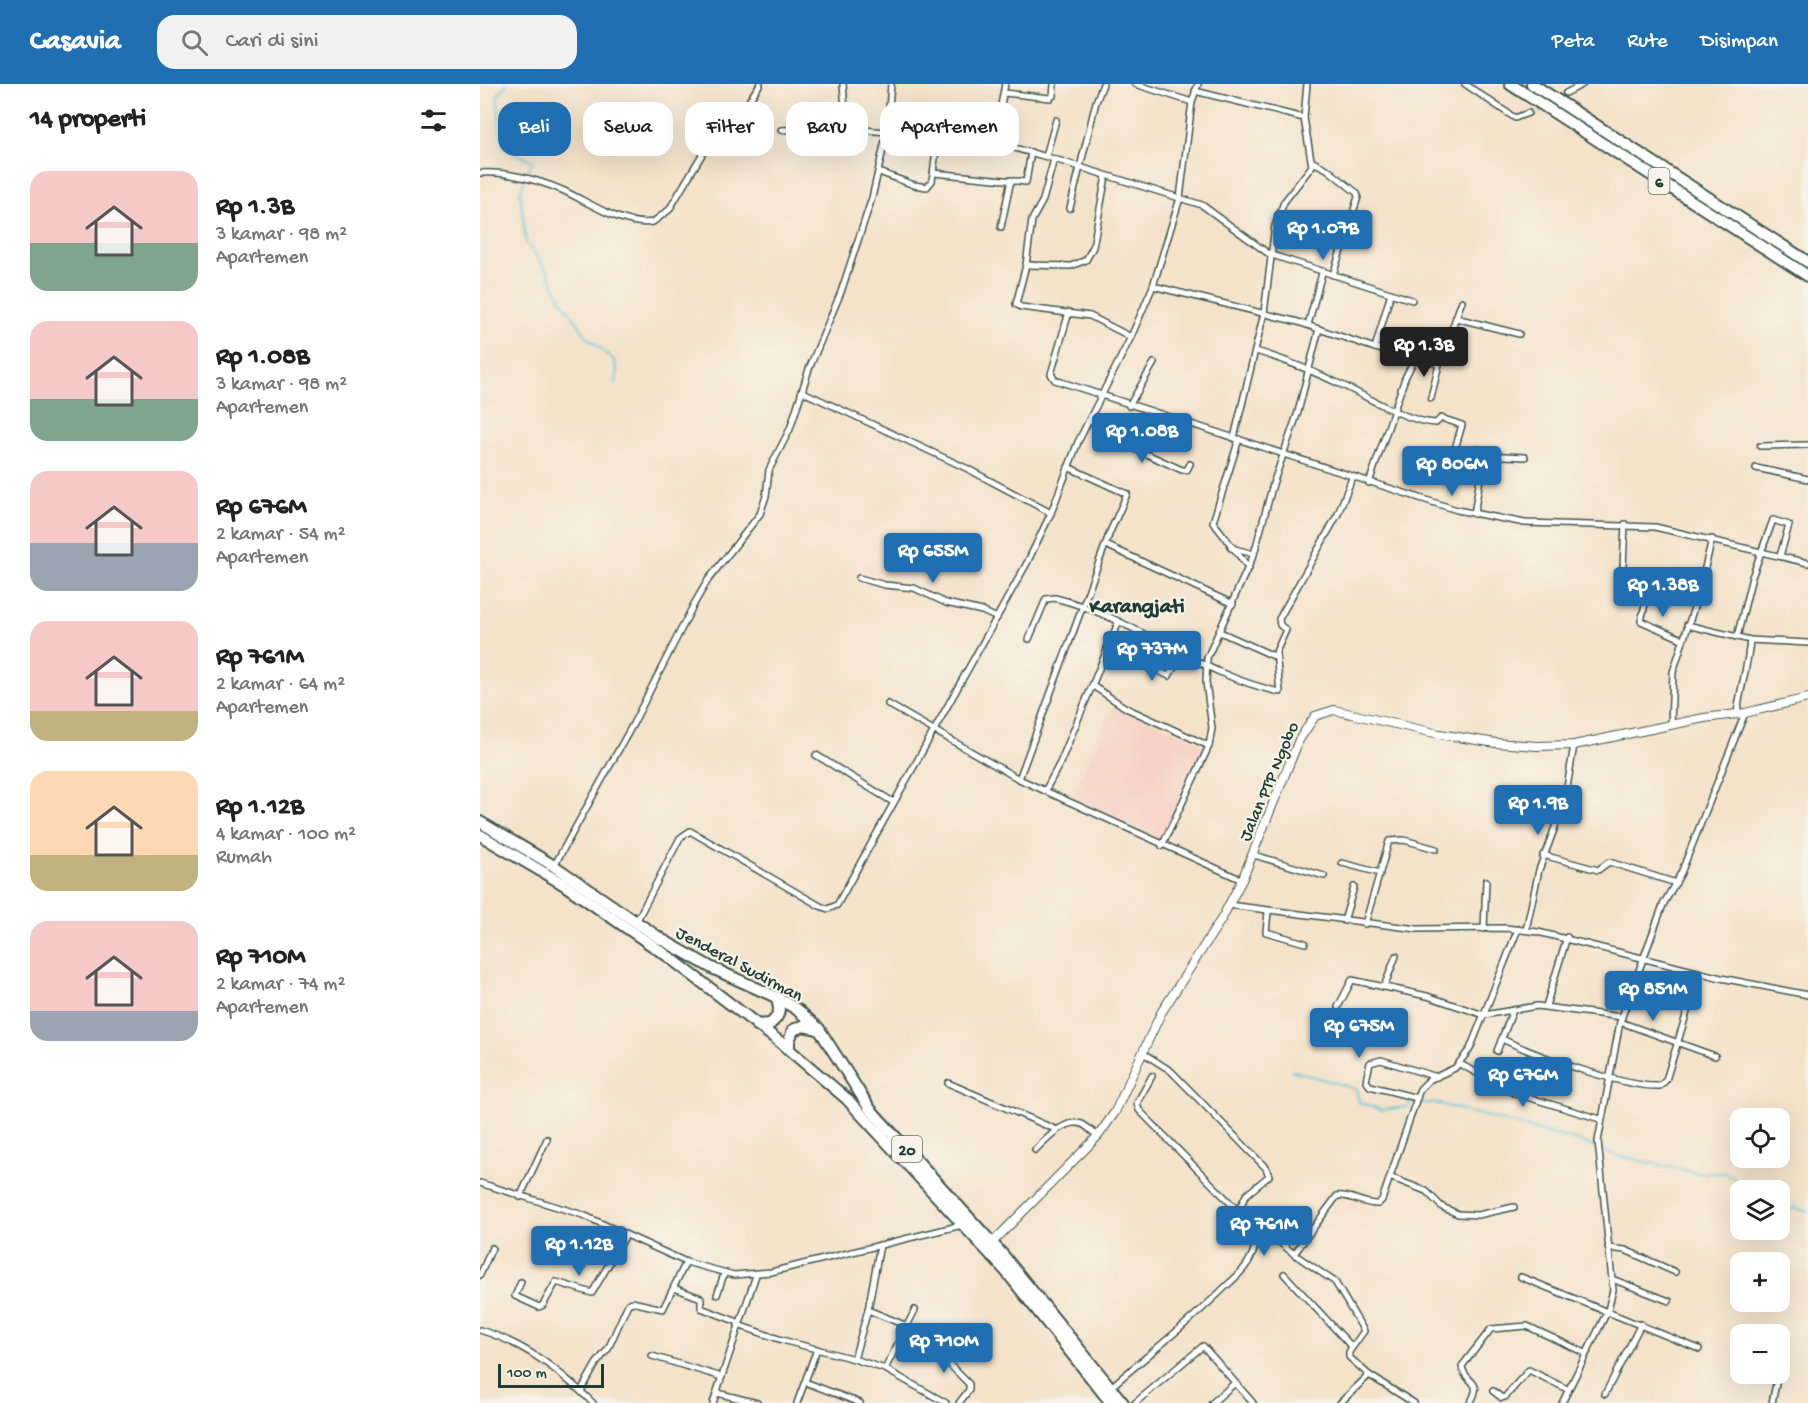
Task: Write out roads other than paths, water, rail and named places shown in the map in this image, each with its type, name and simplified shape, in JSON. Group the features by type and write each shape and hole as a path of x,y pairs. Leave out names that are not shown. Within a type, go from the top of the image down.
{"highway":[{"name":"6","path":"1510,84 1808,276"},
{"name":"6","path":"1532,84 1808,262"},
{"name":"Jenderal Sudirman","path":"480,822 554,866 661,939 712,968 776,997 798,1010 819,1029 870,1108 992,1243 1123,1403"},
{"name":"Jenderal Sudirman","path":"480,835 563,884 638,935 789,1049 847,1099 964,1225 1044,1319 1111,1403"},
{"path":"757,1025 770,1024 778,1015 780,1008 776,997"},
{"path":"789,1049 793,1030 803,1026 819,1029"}],"main road":[{"name":"Jalan PTP Ngobo","path":"992,1243 1098,1136 1115,1113 1167,1003 1229,905 1242,880 1299,740 1309,721 1322,712 1345,711 1439,734 1496,743 1537,746 1574,745 1671,725 1741,714 1808,698"}],"street":[{"path":"480,173 501,173 552,187 631,221 653,222 669,210 713,136 740,116 760,84"},
{"path":"843,84 845,102"},
{"path":"890,102 891,84"},
{"path":"1002,102 1005,84"},
{"path":"1004,93 1050,98 1054,84"},
{"path":"1070,208 1082,167 1096,102 1103,84"},
{"path":"1136,84 1192,102"},
{"path":"636,922 680,838 690,831 820,906 833,908 997,618 1051,513 1089,420 1131,337 1153,286 1180,198 1192,102 1197,84"},
{"path":"1249,568 1231,548 1213,522 1237,438 1264,313 1269,254 1275,226 1284,202 1312,162 1304,118 1307,84"},
{"path":"1465,84 1515,118 1528,113"},
{"path":"1566,93 1583,84"},
{"path":"1195,91 1304,118"},
{"path":"1046,156 1056,120"},
{"path":"781,130 786,130"},
{"path":"1019,149 1180,198 1214,212 1248,241 1269,254 1322,273 1412,300"},
{"path":"934,173 1027,182 1031,152"},
{"path":"554,866 638,716 708,580 760,514 766,496 769,470 786,439 801,391 841,292 882,156"},
{"path":"879,172 923,187 931,184 936,156"},
{"path":"1053,159 1044,200 1032,220 1026,265 1017,305 1090,316 1131,337"},
{"path":"1312,162 1327,169 1358,197 1333,275"},
{"path":"1026,265 1071,266 1086,260 1093,247 1106,176"},
{"path":"1001,227 1011,180"},
{"path":"1308,325 1322,273"},
{"path":"1153,286 1264,313 1319,328 1375,348 1439,363"},
{"path":"1375,348 1391,293"},
{"path":"1431,398 1439,363 1462,301"},
{"path":"1069,312 1051,370 1052,377 1102,397 1283,452 1352,478 1474,514 1535,523 1626,525 1671,529 1808,563"},
{"path":"1456,318 1520,334"},
{"path":"1162,846 1209,746 1212,728 1205,668 1254,554 1283,452 1298,412 1319,328"},
{"path":"1256,351 1308,371 1395,410 1432,423 1441,418 1462,425 1454,452 1479,449 1484,455 1525,458"},
{"path":"1369,483 1404,378 1415,358"},
{"path":"1129,406 1154,363"},
{"path":"801,391 966,468 1051,513"},
{"path":"1089,420 1114,434 1122,443 1182,470 1187,470 1190,464"},
{"path":"1760,446 1808,445"},
{"path":"1474,514 1484,455"},
{"path":"1019,779 1127,494 1068,467"},
{"path":"1756,468 1808,479"},
{"path":"1029,639 1046,599 1060,599 1118,623 1205,668 1280,693 1276,657 1278,645 1286,630 1280,625 1279,619 1338,514 1352,478"},
{"path":"1737,637 1760,551 1773,520 1789,525 1780,556"},
{"path":"1626,525 1622,588 1647,596 1641,621 1682,639"},
{"path":"1671,725 1673,672 1699,592 1712,539"},
{"path":"1106,545 1233,604"},
{"path":"1231,548 1254,554"},
{"path":"859,578 885,585 914,588 946,603 997,618"},
{"path":"1045,790 1093,686 1118,623"},
{"path":"1687,625 1750,640 1808,643"},
{"path":"1220,632 1276,657"},
{"path":"1562,1403 1608,1310 1612,1296 1598,1141 1600,1119 1611,1077 1621,1020 1662,905 1676,883 1741,714 1741,682 1747,668 1750,640"},
{"path":"1107,647 1169,676 1181,655"},
{"path":"1093,686 1126,708 1209,746"},
{"path":"888,704 1019,779 1162,846 1242,880"},
{"path":"1526,930 1543,855 1563,806 1574,745"},
{"path":"816,755 893,802"},
{"path":"1365,924 1387,845 1393,839 1436,849"},
{"path":"1254,855 1324,876"},
{"path":"1543,855 1599,870 1610,862 1676,883"},
{"path":"1342,863 1380,873"},
{"path":"1484,929 1486,881"},
{"path":"1344,921 1354,887"},
{"path":"1229,905 1268,912 1425,930 1526,930 1567,937 1699,973 1808,995"},
{"path":"1268,912 1266,932 1305,943"},
{"path":"1294,1254 1337,1197 1378,1204 1392,1178 1423,1085 1460,1064 1474,1042 1518,929"},
{"path":"1546,1006 1567,937"},
{"path":"1384,987 1396,956"},
{"path":"1502,1039 1522,1048 1611,1077 1651,1086 1662,1085 1699,973"},
{"path":"1338,1007 1352,980 1427,996 1484,1015 1546,1006 1621,1020 1715,1056"},
{"path":"1497,1051 1513,1010"},
{"path":"1143,1053 1171,1071 1266,1168 1269,1176 1246,1195 1241,1205 1261,1227 1294,1254 1330,1277 1364,1331 1352,1347 1349,1357 1369,1375 1414,1403"},
{"path":"1417,1099 1370,1086 1366,1078 1370,1063 1381,1060 1437,1077"},
{"path":"1460,1064 1514,1093 1600,1119"},
{"path":"1111,1387 1188,1323 1244,1269 1252,1256 1255,1240 1254,1230 1249,1222 1139,1110 1137,1103 1152,1076"},
{"path":"948,1083 1057,1130"},
{"path":"1035,1150 1057,1130 1082,1124 1098,1136"},
{"path":"520,1197 547,1139"},
{"path":"1392,1178 1426,1191 1442,1207 1458,1214 1478,1215 1514,1207"},
{"path":"480,1183 583,1215 686,1262 724,1274 756,1275 964,1225"},
{"path":"521,1282 515,1296 539,1307 543,1305 556,1282 592,1293 626,1235"},
{"path":"854,1359 868,1310 880,1245"},
{"path":"480,1275 492,1248"},
{"path":"1608,1248 1625,1250 1675,1272"},
{"path":"581,1391 591,1372 608,1349 627,1304 632,1302 663,1309 686,1262"},
{"path":"717,1295 724,1274"},
{"path":"1284,1274 1352,1347"},
{"path":"713,1403 756,1275"},
{"path":"1521,1277 1608,1310 1700,1349"},
{"path":"1612,1279 1669,1301"},
{"path":"674,1287 701,1298 701,1308 738,1324 885,1369 946,1403"},
{"path":"868,1310 907,1326"},
{"path":"885,1369 915,1310"},
{"path":"1605,1394 1641,1324"},
{"path":"1470,1403 1475,1395 1475,1384 1463,1374 1462,1366 1491,1329 1527,1326 1585,1353"},
{"path":"480,1330 516,1343 538,1355 593,1403"},
{"path":"931,1346 969,1384 969,1390 959,1403"},
{"path":"1135,1403 1203,1346 1253,1403"},
{"path":"796,1403 817,1349"},
{"path":"652,1356 722,1377"},
{"path":"1493,1391 1502,1398 1506,1396 1529,1370 1567,1389"},
{"path":"1340,1403 1369,1375"},
{"path":"805,1382 860,1403"},
{"path":"1212,1403 1234,1383"},
{"path":"1772,1403 1776,1384"},
{"path":"717,1393 757,1403"}],"waterway":[{"path":"506,84 498,96 503,148 533,161 525,176 520,194 526,242 547,271 561,299 588,338 614,360 617,370 616,383"},
{"path":"1291,1070 1356,1089 1359,1102 1381,1110 1407,1107 1411,1102 1440,1104 1582,1142 1610,1154 1698,1173 1725,1173 1738,1180"},
{"path":"1790,1208 1808,1212"}],"tunnel":[{"path":"1528,113 1566,93"}],"district":[{"name":"Karangjati","path":"1137,605"}]}
